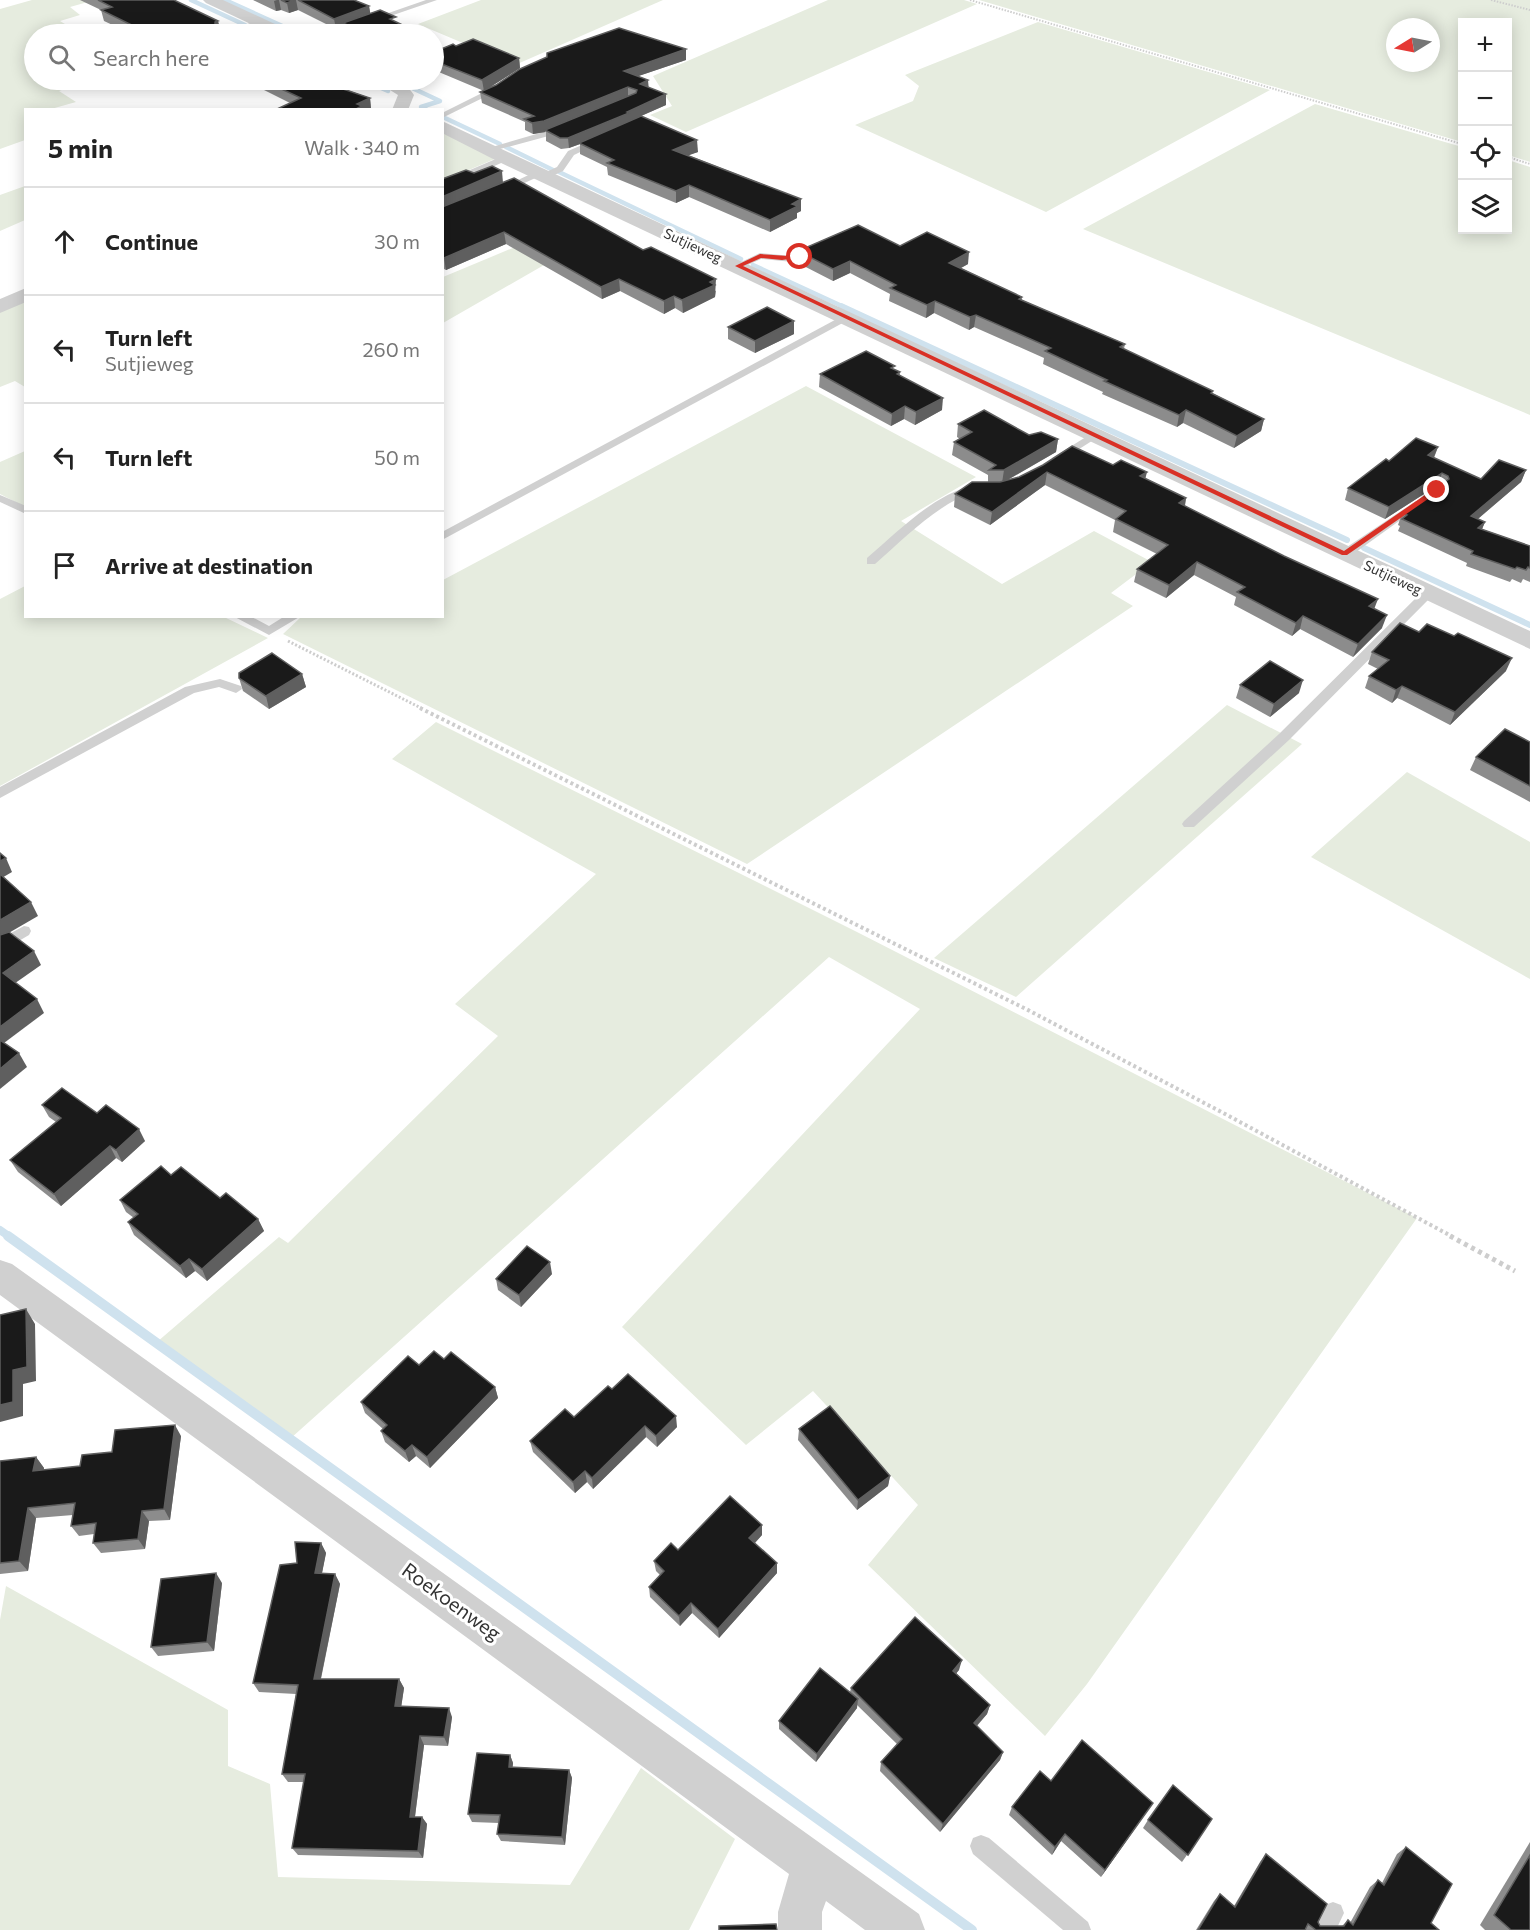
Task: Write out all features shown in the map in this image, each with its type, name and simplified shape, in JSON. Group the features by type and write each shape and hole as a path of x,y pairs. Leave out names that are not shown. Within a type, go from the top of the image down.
{"street":[{"path":"211,0 262,24"},
{"path":"400,108 406,95 402,90"},
{"name":"Sutjieweg","path":"444,127 1530,641"},
{"path":"0,307 24,295"},
{"name":"Roekoenweg","path":"0,1275 903,1930"},
{"path":"800,1930 800,1912 814,1865"}],"lane":[{"path":"362,24 433,0"},
{"path":"252,24 258,22"},
{"path":"444,115 494,92 505,84"},
{"path":"444,185 520,140 548,136 569,127"},
{"path":"497,192 560,169 572,153 607,137"},
{"path":"738,266 760,256 793,259 821,247"},
{"path":"444,536 846,317"},
{"path":"1047,465 1094,435"},
{"path":"871,561 944,501 962,491 975,488 988,490"},
{"path":"1345,554 1428,496"},
{"path":"0,498 24,511"},
{"path":"1189,824 1284,737 1428,593"},
{"path":"243,618 268,631 291,618"},
{"path":"0,793 190,690 220,683 236,689"},
{"path":"0,946 24,931"},
{"path":"981,1846 1080,1930"}],"path":[{"path":"970,0 1458,143"},
{"path":"1491,0 1530,10"},
{"path":"1512,158 1530,164"},
{"path":"268,631 1108,1052 1515,1271"}],"shaded area":[{"path":"32,0 95,0 70,7 80,15 60,21 65,24 24,24 24,90 62,90 59,91 76,102 55,108 24,108 24,140 0,149 0,9"},
{"path":"481,0 663,0 515,65 444,35 444,24 418,24"},
{"path":"828,0 964,0 977,4 686,132 650,115 672,106 653,76"},
{"path":"979,0 1530,0 1530,162 1512,156 1512,18 1458,18 1458,141"},
{"path":"1038,22 1270,90 1046,212 855,125 913,101 919,86 905,75"},
{"path":"1315,104 1458,146 1458,234 1512,234 1512,161 1530,167 1530,415 1083,229"},
{"path":"444,130 497,158 444,181"},
{"path":"24,186 24,220 0,231 0,195"},
{"path":"527,242 558,257 444,322 444,277"},
{"path":"24,300 24,386 15,381 0,387 0,312"},
{"path":"806,386 976,477 901,521 1002,584 1094,531 1152,562 1111,593 1133,606 747,864 283,634 300,618 444,618 444,579"},
{"path":"24,451 24,506 0,494 0,462"},
{"path":"24,587 24,618 226,618 268,638 0,786 0,599"},
{"path":"1227,705 1302,744 1016,997 934,958"},
{"path":"436,722 857,932 1417,1218 1087,1684 1045,1736 868,1565 918,1505 813,1391 746,1445 622,1327 920,1009 829,957 291,1438 157,1342 279,1237 288,1243 498,1036 455,1004 596,874 392,759"},
{"path":"1407,772 1530,842 1530,979 1311,857"},
{"path":"6,1586 228,1710 228,1766 270,1784 278,1877 570,1885 641,1768 735,1839 689,1930 0,1930 0,1620"}],"building":[{"path":"98,0 174,0 218,21 215,24 130,24 101,10 112,7"},
{"path":"298,0 354,0 369,6 334,19"},
{"path":"380,10 396,17 390,19 400,24 345,24 343,23"},
{"path":"619,28 686,49 624,71 648,80 640,84 666,94 627,112 629,113 568,138 560,138 545,130 636,93 637,90 628,87 544,121 532,123 524,119 534,116 480,92 496,85 520,69 547,57 547,53"},
{"path":"473,39 519,58 482,80 444,65 444,48 453,44 456,46"},
{"path":"284,90 346,90 370,98 357,104 362,106 358,108 279,108 301,98"},
{"path":"641,116 697,140 673,150 801,199 792,204 798,206 770,220 689,185 676,191 607,163 614,160 579,143"},
{"path":"492,166 502,171 444,196 444,178 466,170 474,173"},
{"path":"514,178 643,250 651,247 716,279 710,282 715,285 682,300 674,296 664,301 619,279 601,287 504,232 444,258 444,206"},
{"path":"858,225 900,246 927,232 969,252 949,263 1022,297 1019,299 1125,344 1120,347 1213,391 1211,393 1264,419 1237,436 1186,410 1179,415 1104,381 1107,380 1045,351 1051,348 976,315 970,317 935,301 927,305 890,288 896,285 850,261 833,269 798,251"},
{"path":"767,307 794,321 755,341 728,327"},
{"path":"866,351 895,366 891,368 900,372 897,374 943,398 916,412 905,406 892,414 820,374"},
{"path":"984,410 1029,435 1041,432 1058,439 1004,470 989,470 996,465 954,442 972,432 958,424"},
{"path":"1416,438 1438,447 1428,455 1481,479 1499,460 1526,470 1471,516 1485,522 1478,528 1530,546 1530,568 1526,570 1517,567 1515,569 1471,554 1473,551 1402,519 1407,515 1402,513 1449,479 1442,473 1389,507 1348,488 1386,459 1389,461"},
{"path":"1072,446 1113,465 1121,460 1147,472 1140,476 1186,498 1179,503 1284,556 1378,599 1369,606 1387,615 1358,644 1303,616 1296,623 1237,592 1245,587 1197,562 1169,585 1137,569 1168,545 1116,519 1126,511 1047,472 992,512 955,494 972,482 1000,482 1019,477"},
{"path":"1400,623 1419,632 1427,624 1454,636 1458,633 1512,658 1455,712 1402,686 1396,690 1369,676 1389,660 1372,652"},
{"path":"272,653 302,674 266,696 239,678 239,673"},
{"path":"1270,661 1303,680 1274,704 1240,685"},
{"path":"1505,729 1530,742 1530,786 1476,757"},
{"path":"0,853 6,858 0,861"},
{"path":"0,874 31,902 0,920"},
{"path":"9,932 34,951 3,973 37,999 0,1027 0,935"},
{"path":"0,1040 19,1053 0,1069"},
{"path":"62,1088 97,1113 106,1105 139,1129 116,1150 110,1146 54,1194 10,1160 61,1118 42,1105"},
{"path":"161,1166 171,1175 181,1167 220,1198 226,1193 258,1219 202,1269 189,1259 180,1266 128,1222 138,1214 120,1200"},
{"path":"527,1246 550,1262 519,1295 496,1279"},
{"path":"26,1309 27,1367 13,1370 13,1402 0,1405 0,1315"},
{"path":"434,1351 444,1359 451,1352 495,1387 427,1457 412,1445 405,1451 381,1431 387,1425 361,1402 408,1356 419,1365"},
{"path":"628,1374 676,1416 656,1436 645,1426 592,1478 585,1471 573,1482 530,1441 565,1409 574,1417 608,1386 612,1389"},
{"path":"830,1406 890,1476 858,1500 799,1429"},
{"path":"175,1425 164,1509 142,1511 138,1539 93,1543 96,1523 71,1526 75,1503 28,1508 19,1561 0,1563 0,1461 36,1457 33,1471 80,1466 82,1455 112,1452 115,1430"},
{"path":"730,1496 762,1525 749,1538 777,1563 718,1629 691,1603 679,1616 649,1587 664,1571 654,1561 671,1543 678,1550"},
{"path":"295,1542 321,1543 315,1573 335,1574 314,1679 399,1679 395,1706 449,1708 444,1737 420,1736 410,1817 422,1817 418,1851 292,1848 305,1774 282,1774 298,1685 253,1683 280,1565 297,1563"},
{"path":"216,1573 207,1642 151,1647 161,1579"},
{"path":"915,1617 962,1660 953,1671 990,1705 974,1723 1003,1752 943,1824 881,1762 902,1739 851,1688"},
{"path":"820,1668 858,1699 817,1754 779,1721"},
{"path":"1082,1740 1153,1803 1105,1870 1065,1834 1055,1847 1012,1807 1040,1771 1051,1781"},
{"path":"477,1753 510,1755 509,1767 569,1770 562,1837 497,1834 500,1815 468,1814"},
{"path":"1173,1785 1212,1819 1188,1855 1148,1820"},
{"path":"1406,1847 1452,1884 1431,1923 1439,1930 1316,1930 1308,1924 1305,1930 1198,1930 1220,1894 1235,1907 1266,1854 1327,1904 1318,1922 1320,1926 1344,1926 1348,1920 1353,1925 1378,1880 1384,1885"},
{"path":"1530,1855 1530,1930 1511,1930 1494,1915"},
{"path":"776,1924 777,1930 719,1930 719,1926"}],"waterway":[{"path":"191,0 243,24"},
{"path":"225,0 278,24"},
{"path":"416,90 440,101 421,107 423,108"},
{"path":"445,118 500,144"},
{"path":"506,147 553,170"},
{"path":"559,172 741,259"},
{"path":"753,265 844,307"},
{"path":"841,306 1347,540"},
{"path":"1364,548 1530,625"},
{"path":"0,1230 10,1237"},
{"path":"8,1236 972,1930"}],"route":[{"path":"800,257 793,259 760,256 738,266 1345,554 1437,490"}]}
